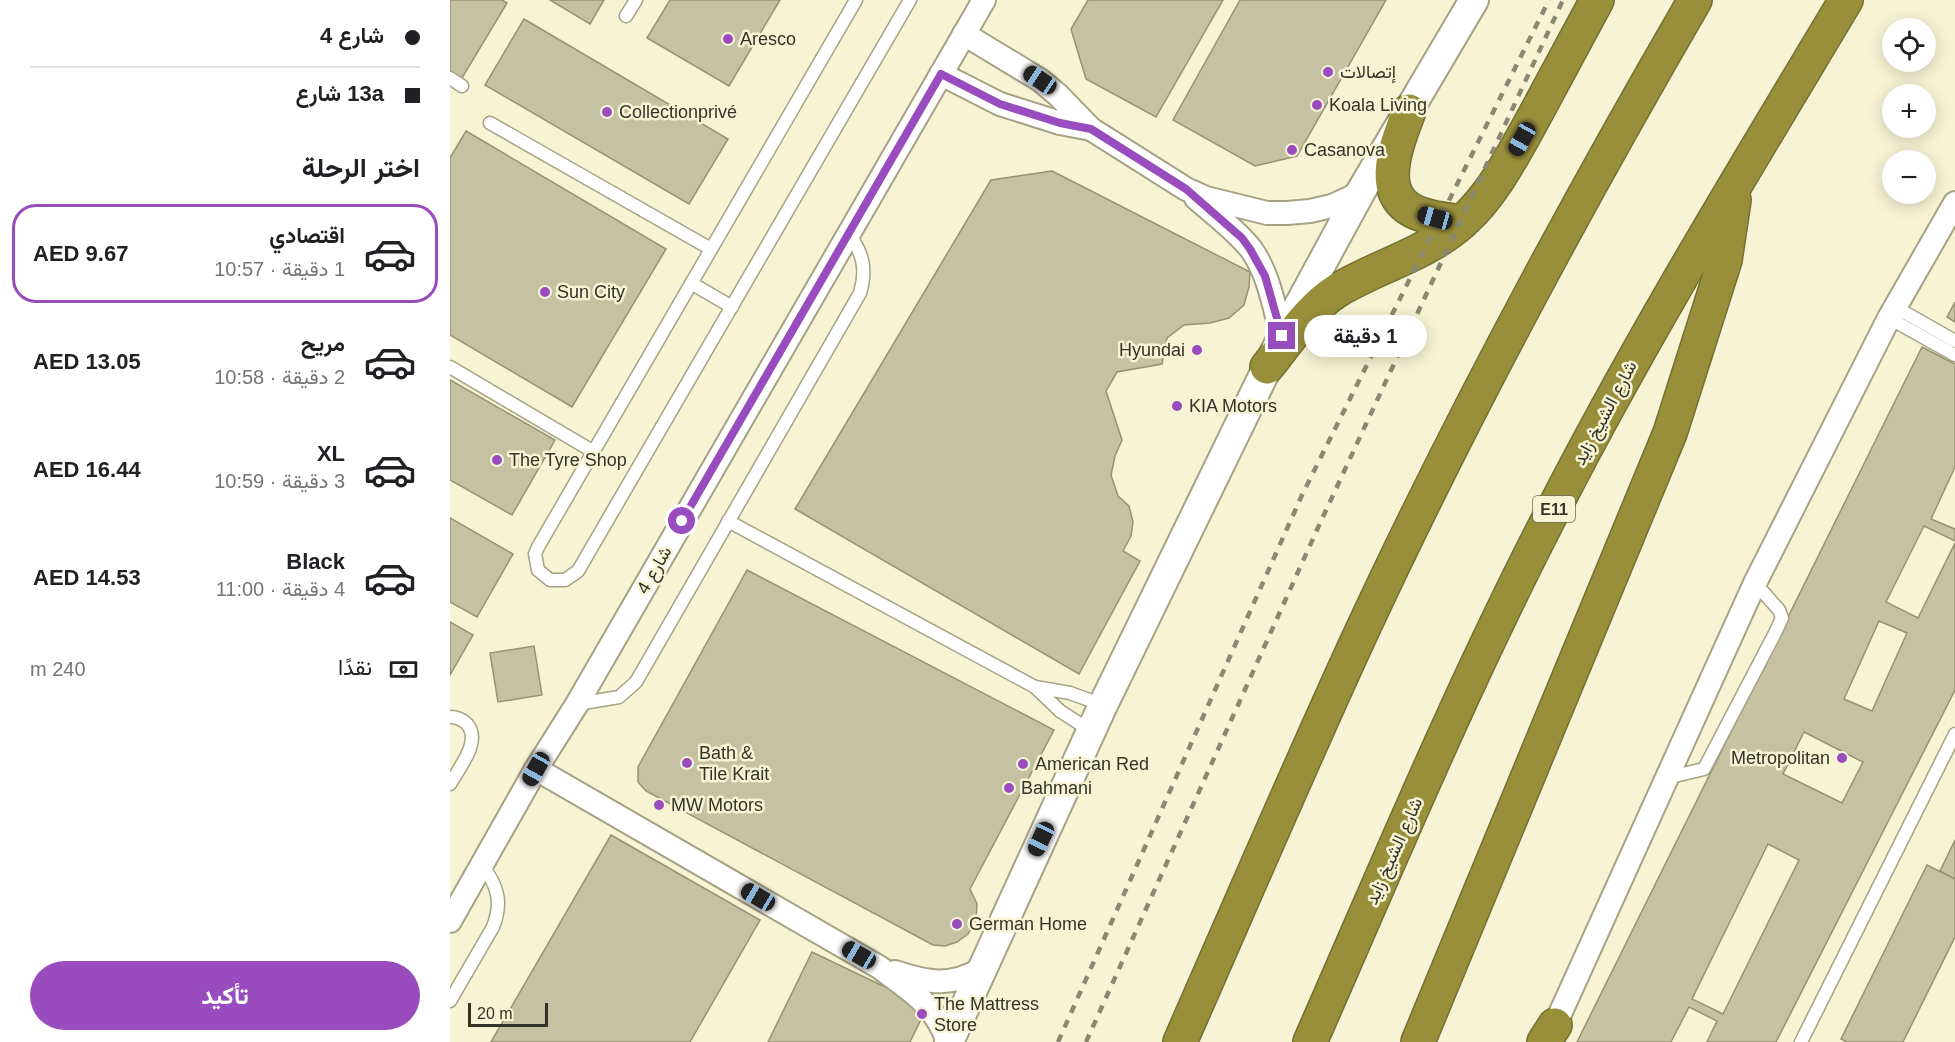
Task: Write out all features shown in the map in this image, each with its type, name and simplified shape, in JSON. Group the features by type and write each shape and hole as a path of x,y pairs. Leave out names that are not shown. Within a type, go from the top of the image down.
{"highway":[{"path":"1267,367 1311,312 1323,301 1372,271 1439,240 1462,222 1477,206 1511,158 1597,0"},
{"path":"1180,1042 1355,646 1421,508 1568,223 1695,0"},
{"name":"شارع الشيخ زايد","path":"1310,1042 1462,695 1547,521 1634,360 1736,183 1846,0"},
{"path":"1409,111 1392,165 1392,181 1396,192 1405,206 1419,214 1462,222"},
{"path":"1426,1034 1670,433 1725,260 1736,183"}],"street":[{"name":"شارع 4","path":"450,921 536,769 577,704 984,0"},
{"path":"948,1042 1103,705 1282,336 1360,193 1474,0"},
{"path":"964,34 1040,80 1091,129 1186,189 1242,238 1265,276 1282,336"},
{"path":"941,74 1000,104 1060,123 1091,129"},
{"path":"1186,189 1226,204 1267,213 1310,211 1332,206 1360,193"},
{"path":"1550,1034 1755,583 1892,312 1955,202"},
{"path":"536,769 879,967 929,1006 938,1018 948,1042"},
{"path":"879,967 920,980 941,982 956,980 982,969"}],"lane":[{"path":"626,16 636,0"},
{"path":"856,0 535,554 538,570 550,580 565,580 578,571 910,0"},
{"path":"450,78 462,86"},
{"path":"490,123 711,249"},
{"path":"577,704 618,697 636,682 860,292 864,281 862,256 849,234"},
{"path":"691,283 732,307"},
{"path":"1892,312 1955,341"},
{"path":"1892,312 1955,355"},
{"path":"450,367 594,452"},
{"path":"728,521 1035,687 1060,711 1091,731"},
{"path":"1666,778 1704,769 1782,618 1779,610 1755,583"},
{"path":"1035,687 1070,693 1103,705"},
{"path":"450,717 463,720 470,728 473,738 470,749 450,784"},
{"path":"1801,1042 1955,734"},
{"path":"450,1001 493,927 497,915 499,902 497,888 482,866"}],"building":[{"path":"450,0 502,0 507,3 459,83 450,78"},
{"path":"550,0 604,0 590,24"},
{"path":"670,0 780,0 729,86 647,38"},
{"path":"1088,0 1223,0 1156,117 1086,79 1071,29"},
{"path":"1240,0 1386,0 1297,156 1255,166 1173,120"},
{"name":"Collectionprivé","path":"524,19 728,139 689,204 485,85"},
{"name":"Sun City","path":"466,131 666,249 572,407 450,335 450,158"},
{"path":"1052,171 1250,272 1244,305 1229,318 1210,323 1184,325 1167,338 1162,364 1117,372 1106,391 1122,440 1115,456 1111,475 1118,496 1129,506 1133,522 1131,536 1123,551 1140,561 1079,674 795,509 991,180"},
{"path":"1955,302 1955,322 1947,317"},
{"path":"1922,347 1955,364 1955,467 1931,519 1955,529 1955,541 1924,526 1886,602 1918,618 1955,543 1955,690 1776,1042 1707,1042 1717,1021 1689,1007 1671,1042 1577,1042","holes":["1879,621 1907,633 1872,711 1844,699","1804,732 1863,762 1842,803 1783,774","1768,844 1799,860 1723,1014 1692,999"]},
{"name":"The Tyre Shop","path":"450,380 555,440 512,515 450,480"},
{"path":"450,518 513,554 477,617 450,602"},
{"path":"747,570 1054,730 970,889 977,904 976,920 968,934 957,942 945,946 933,945 646,791 638,782 638,767"},
{"path":"450,622 473,635 450,675"},
{"path":"534,646 542,695 498,702 490,653"},
{"path":"611,835 760,920 690,1042 491,1042"},
{"path":"1955,840 1955,879 1940,871"},
{"path":"1927,865 1955,879 1955,937 1903,1042 1847,1042 1841,1039"},
{"path":"812,952 927,1007 910,1042 768,1042"}],"railway":[{"path":"1058,1042 1302,495 1549,0"},
{"path":"1086,1042 1321,521 1563,0"}],"place":[{"name":"Aresco","path":"728,39"},
{"name":"إتصالات","path":"1328,72"},
{"name":"Koala Living","path":"1317,105"},
{"name":"Collectionprivé","path":"607,112"},
{"name":"Casanova","path":"1292,150"},
{"name":"Sun City","path":"545,292"},
{"name":"Hyundai","path":"1197,350"},
{"name":"KIA Motors","path":"1177,406"},
{"name":"The Tyre Shop","path":"497,460"},
{"name":"Metropolitan","path":"1842,758"},
{"name":"Bath & Tile Krait","path":"687,763"},
{"name":"American Red","path":"1023,764"},
{"name":"Bahmani","path":"1009,788"},
{"name":"MW Motors","path":"659,805"},
{"name":"German Home","path":"957,924"},
{"name":"The Mattress Store","path":"922,1014"}],"route":[{"path":"682,521 941,74 1000,104 1060,123 1091,129 1186,189 1242,238 1258,261 1265,276 1282,336"}]}
